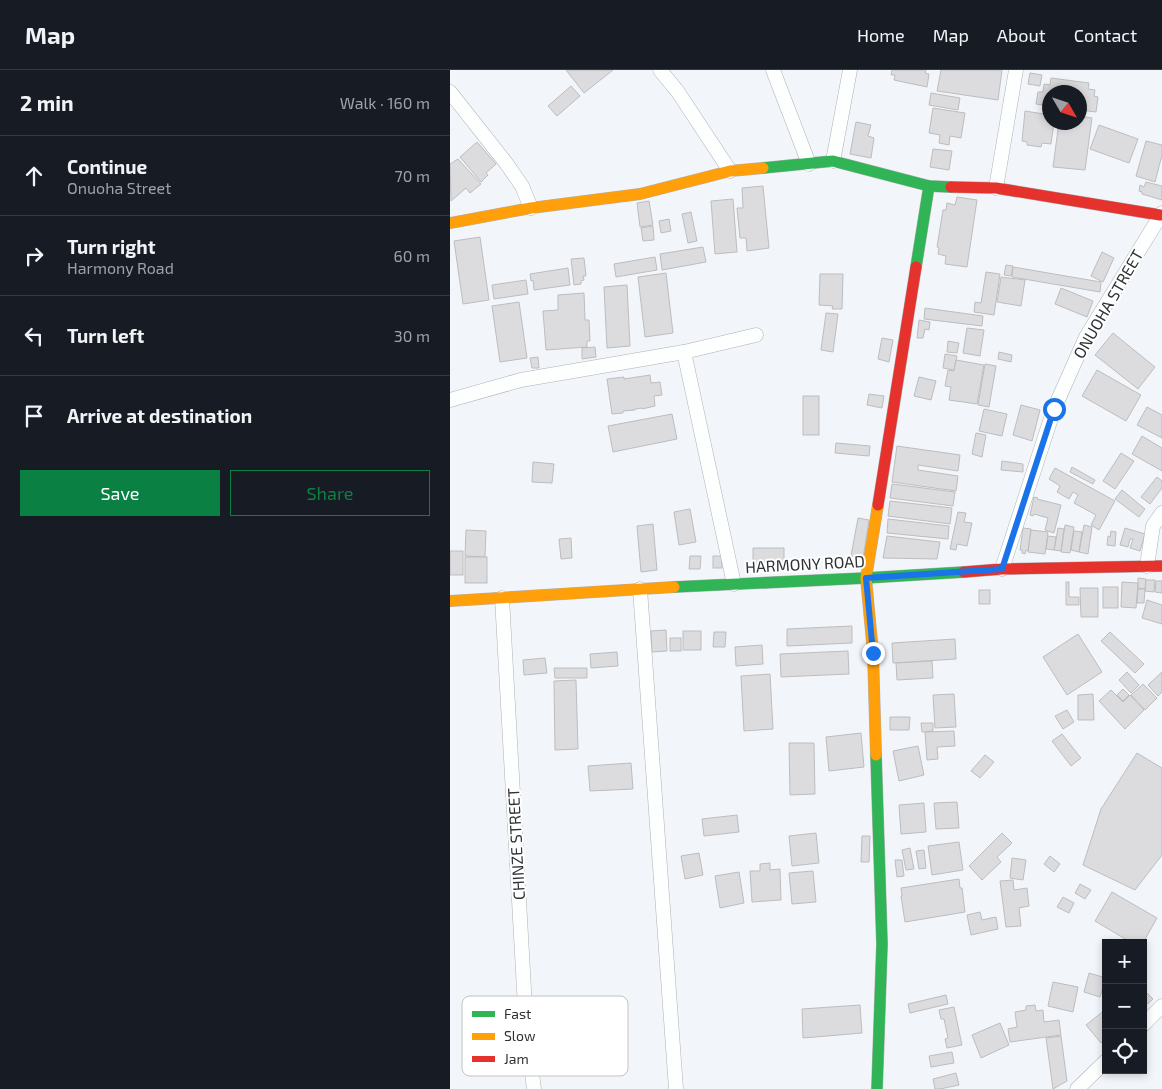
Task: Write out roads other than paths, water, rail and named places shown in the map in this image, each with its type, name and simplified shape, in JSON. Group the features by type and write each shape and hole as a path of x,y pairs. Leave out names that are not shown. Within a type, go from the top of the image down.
{"street":[{"path":"660,70 678,92 730,171"},
{"path":"773,70 809,164"},
{"path":"833,161 850,70"},
{"path":"996,188 1016,70"},
{"path":"450,92 506,163 522,186 531,208"},
{"path":"450,223 531,208 640,194 730,171 833,161 929,186 996,188 1161,214"},
{"path":"878,1089 882,944 873,653 866,578 929,186"},
{"name":"ONUOHA STREET","path":"1002,569 1054,409 1086,337 1161,214"},
{"path":"450,400 520,380 684,352 756,336"},
{"path":"684,352 734,584"},
{"path":"1147,566 1153,526 1162,513"},
{"name":"HARMONY ROAD","path":"450,601 640,588 866,578 1002,569 1162,566"},
{"path":"640,588 676,1089"},
{"name":"CHINZE STREET","path":"502,598 524,996"},
{"path":"1147,1021 1162,1006"},
{"path":"1077,1089 1102,1065"},
{"name":"CHINZE STREET","path":"532,1076 534,1089"}]}
